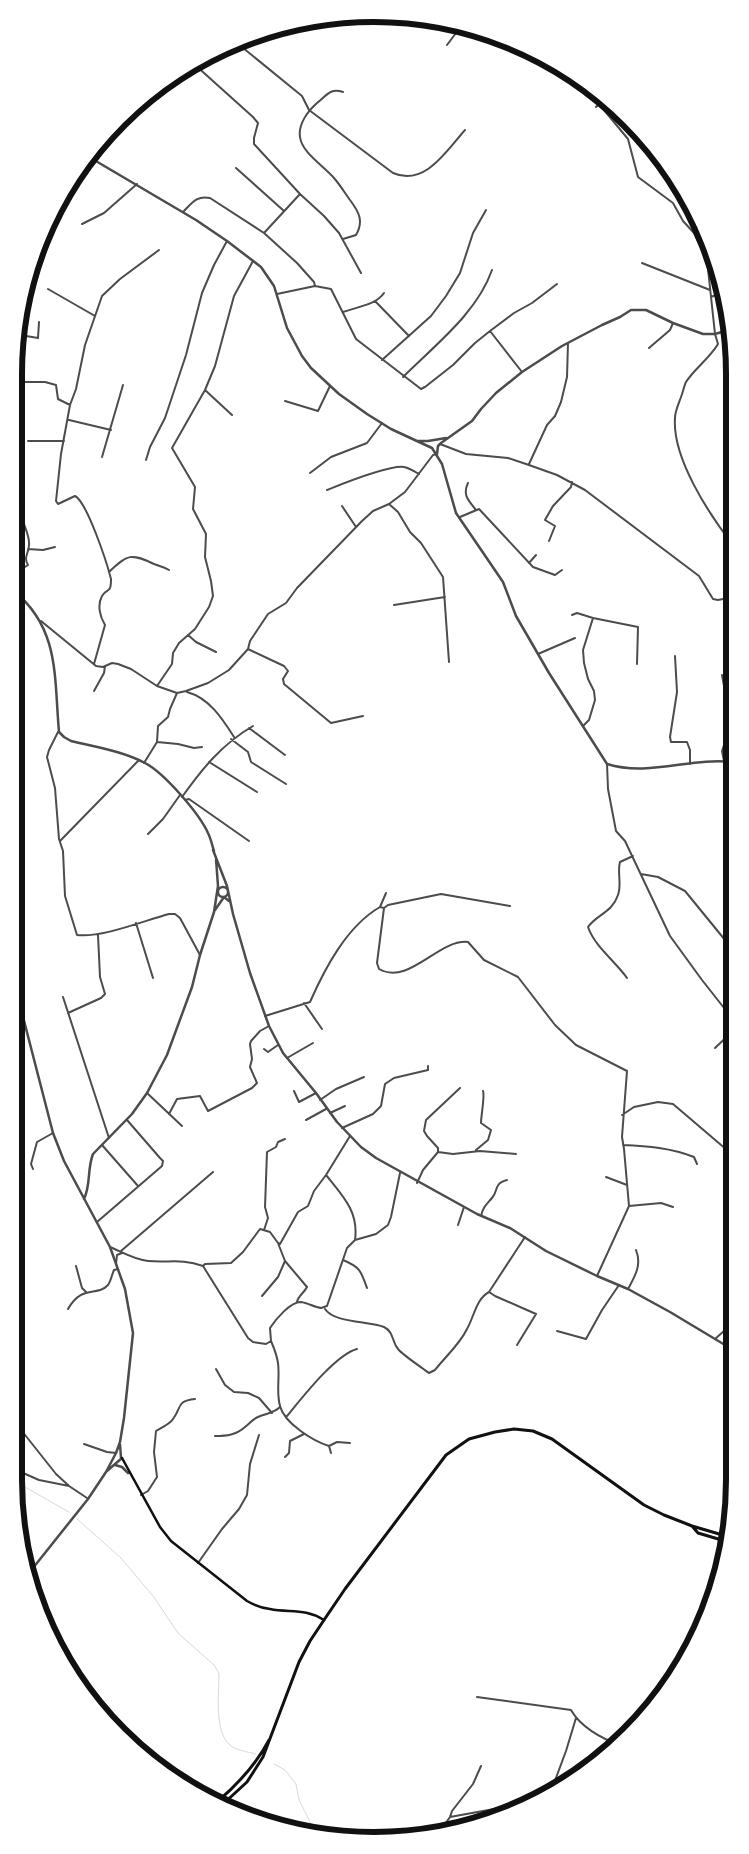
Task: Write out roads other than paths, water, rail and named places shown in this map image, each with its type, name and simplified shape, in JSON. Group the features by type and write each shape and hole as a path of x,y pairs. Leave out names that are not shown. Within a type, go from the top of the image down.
{"main road":[{"path":"227,1799 256,1770 263,1757 300,1662 310,1641 324,1620 345,1589 446,1455 469,1439 514,1429 533,1431 552,1438 644,1505 692,1526 722,1535"},
{"path":"122,1458 128,1473 166,1534 198,1564 247,1601 259,1607 271,1610 308,1612 324,1620"},
{"path":"692,1526 698,1533 721,1540"},
{"path":"223,1797 251,1768 273,1730"}],"street":[{"path":"447,45 456,32"},
{"path":"243,48 302,96 309,110 394,173 401,176 417,174 434,166 465,130"},
{"path":"200,69 254,117 258,123 254,144 300,194 324,216 343,239 361,273"},
{"path":"343,92 335,90 330,92 309,110 300,136 303,146 334,178 359,212 361,220 360,229 356,235 343,239"},
{"path":"596,107 599,104 628,138 638,177 672,203 683,221 694,233 706,258 715,334 718,344 710,357 700,365 686,383 675,417 675,431 679,448 697,491 717,525 726,536"},
{"path":"95,160 183,212 253,261 267,274 277,294 287,328 302,356 311,368 330,386 382,423 432,448 437,454 459,518 503,582 516,616 607,764 608,789 616,831 625,841 633,856 670,936 726,1010"},
{"path":"236,168 284,211"},
{"path":"82,224 104,213 137,184"},
{"path":"264,233 300,194"},
{"path":"183,212 198,198 204,196 210,198 264,233 297,264 314,282 315,286"},
{"path":"382,360 431,316 446,296 460,273 473,233 486,210"},
{"path":"146,460 150,446 164,418 186,355 202,293 227,241"},
{"path":"94,664 105,625 99,615 101,598 111,587 109,572 86,509 80,498 75,496 58,504 56,501 64,441 84,345 102,296 120,279 159,250"},
{"path":"157,686 172,664 172,652 195,629 209,607 213,596 205,557 206,534 193,509 195,487 172,448 205,390 215,366 234,296 253,261"},
{"path":"642,263 711,290"},
{"path":"404,376 456,325 487,284 492,270"},
{"path":"277,294 315,286 331,289 356,339 421,388 425,387 453,365 490,331 557,284"},
{"path":"48,289 95,316"},
{"path":"343,312 375,301 384,293"},
{"path":"711,298 718,295"},
{"path":"375,301 409,336"},
{"path":"432,448 436,449 448,438 472,422 496,393 522,372 568,343 631,310 646,310 703,334 723,332"},
{"path":"25,336 38,338 39,322"},
{"path":"650,348 670,330 674,323"},
{"path":"490,331 522,372"},
{"path":"529,465 547,425 555,416 561,402 567,377 568,343"},
{"path":"22,382 45,382 56,385 58,399 70,405"},
{"path":"102,457 124,386"},
{"path":"285,402 318,411 330,386"},
{"path":"205,390 232,415"},
{"path":"68,420 111,430"},
{"path":"310,473 330,457 367,442 382,423"},
{"path":"415,441 448,438"},
{"path":"437,454 441,441 438,440"},
{"path":"28,441 64,441"},
{"path":"426,445 425,443 428,441"},
{"path":"439,445 466,454 508,458 572,482 699,576 713,599 726,598"},
{"path":"40,620 96,666 118,664 131,669 157,686 177,692 186,691 208,683 229,670 248,649 250,641 268,614 286,603 297,588 373,511 389,504 405,492 433,455 437,454"},
{"path":"327,490 353,480 395,468 405,467 419,474"},
{"path":"550,542 556,526 545,520 553,506 572,487 572,482"},
{"path":"468,483 465,489 467,499 476,510"},
{"path":"389,504 398,512 410,532 421,543 443,577 446,597 449,662"},
{"path":"342,506 356,527"},
{"path":"459,518 479,509 533,567 555,575 562,570"},
{"path":"22,569 28,565 26,560 29,546 24,524"},
{"path":"28,549 43,550 55,547"},
{"path":"529,564 536,555"},
{"path":"109,572 121,561 136,556 169,570"},
{"path":"394,605 446,597"},
{"path":"22,598 40,620 52,651 58,732 47,757 55,788 60,840 63,851 65,896 75,932 77,935 85,936 98,934 169,914 175,914 180,918 200,955"},
{"path":"572,615 577,613 638,627 637,664"},
{"path":"583,726 589,720 595,700 586,671 583,650 593,618"},
{"path":"188,635 196,642 216,652"},
{"path":"538,654 575,638"},
{"path":"248,649 284,666 288,670 283,679 284,684 331,723 363,716"},
{"path":"674,656 677,692 670,738 671,742 687,742 689,744 690,764"},
{"path":"94,691 104,673 105,666"},
{"path":"722,675 726,697"},
{"path":"186,691 201,697 208,703 225,721 234,737"},
{"path":"144,763 157,742 158,726 168,717 177,692"},
{"path":"148,834 182,797 209,762 234,737 253,726"},
{"path":"249,728 285,755"},
{"path":"58,732 71,741 121,753 139,760 164,776 182,797 208,833 228,891 250,972 265,1016 278,1045 330,1114 361,1148 400,1173 481,1216 510,1228 546,1251 628,1289 726,1346"},
{"path":"231,740 248,752 251,762 286,784"},
{"path":"607,764 634,769 675,767 705,761 724,761 722,751 726,741"},
{"path":"157,742 194,748 202,747"},
{"path":"60,840 139,760"},
{"path":"209,762 257,792"},
{"path":"182,797 189,799 249,841"},
{"path":"724,834 726,805"},
{"path":"84,1199 89,1188 90,1162 93,1154 126,1120 147,1093 167,1055 180,1021 214,912 218,891 218,876 213,850"},
{"path":"627,978 598,944 588,927 607,912 616,900 619,892 620,862 633,856"},
{"path":"641,874 658,877 686,891 726,941"},
{"path":"218,891 223,887 228,891"},
{"path":"218,891 219,896 224,897 230,902"},
{"path":"214,912 228,894 228,891"},
{"path":"265,1016 310,1002 324,971 359,923 368,914 380,907 386,893"},
{"path":"380,907 384,908 441,894 510,906"},
{"path":"220,902 227,900 230,902"},
{"path":"384,908 379,969 394,974 404,971 457,943 468,942 484,960 518,977 555,1025 576,1045 627,1072 622,1115 622,1137 629,1206 597,1276"},
{"path":"136,923 153,978"},
{"path":"68,1013 101,998 105,994 100,977 98,934"},
{"path":"63,997 109,1138"},
{"path":"304,1003 322,1029"},
{"path":"22,1013 53,1133 64,1162 110,1247 126,1289 133,1333 120,1442 116,1453 88,1499 33,1567"},
{"path":"169,1114 177,1099 200,1096 208,1111 252,1088 257,1083 250,1067 252,1059 250,1044 260,1031 269,1026"},
{"path":"715,1048 726,1038"},
{"path":"287,1058 313,1043"},
{"path":"264,1049 268,1052 278,1045"},
{"path":"342,1128 373,1114 381,1106 385,1084 394,1078 428,1070 428,1066"},
{"path":"320,1100 336,1089 364,1077"},
{"path":"438,1152 438,1148 424,1130 426,1120 460,1088"},
{"path":"294,1091 300,1102 316,1093"},
{"path":"474,1152 488,1140 491,1130 481,1123 484,1091"},
{"path":"147,1093 182,1126"},
{"path":"622,1115 634,1107 658,1102 673,1104 726,1149"},
{"path":"330,1114 345,1106"},
{"path":"306,1120 326,1108"},
{"path":"97,1222 162,1166 163,1161 126,1120"},
{"path":"33,1169 32,1164 37,1142 53,1133"},
{"path":"278,1243 280,1244 283,1240 298,1212 308,1206 314,1191 350,1136"},
{"path":"264,1230 268,1218 265,1207 268,1152 285,1138"},
{"path":"102,1145 138,1186"},
{"path":"623,1145 657,1147 677,1151 694,1157 697,1164"},
{"path":"438,1152 453,1154 474,1152 516,1154"},
{"path":"417,1182 427,1164 438,1152"},
{"path":"121,1251 213,1172"},
{"path":"324,1308 329,1300 347,1248 355,1240 376,1234 388,1225 392,1218 400,1173"},
{"path":"326,1175 352,1209 356,1227 355,1240"},
{"path":"606,1177 627,1185"},
{"path":"481,1216 484,1206 492,1198 496,1187 507,1180"},
{"path":"629,1206 661,1203 672,1207"},
{"path":"458,1225 464,1207"},
{"path":"110,1247 147,1261 180,1260 203,1266 205,1264 231,1263 243,1252 260,1230 270,1232 278,1243 285,1261 306,1287 305,1292 298,1298 297,1302 270,1328 271,1341 278,1363 280,1407 308,1438 329,1446 337,1442 350,1443"},
{"path":"297,1302 324,1308 328,1314 355,1323 384,1327 391,1333 397,1348 430,1373 435,1370 467,1330 479,1302 484,1294 489,1292 525,1237"},
{"path":"628,1289 636,1275 639,1259 636,1250"},
{"path":"116,1264 117,1255 125,1253"},
{"path":"343,1260 355,1265 360,1270 367,1288"},
{"path":"262,1296 278,1277 285,1261"},
{"path":"76,1266 82,1288 86,1292"},
{"path":"203,1266 248,1338 259,1344 266,1344 271,1341"},
{"path":"68,1308 74,1299 86,1292 102,1288 108,1284 114,1270 118,1269"},
{"path":"557,1331 586,1339 619,1285"},
{"path":"489,1292 536,1314 517,1345"},
{"path":"715,1339 726,1329"},
{"path":"287,1416 339,1360 349,1351 357,1349"},
{"path":"216,1369 225,1385 234,1392 248,1393 259,1398 272,1413"},
{"path":"142,1495 148,1491 157,1477 154,1452 156,1431 172,1421 179,1404 185,1400 195,1399"},
{"path":"215,1436 232,1436 253,1419 272,1413 280,1407"},
{"path":"22,1431 56,1474 88,1499"},
{"path":"198,1564 247,1495 250,1464 259,1434"},
{"path":"286,1457 289,1453 290,1441 302,1437 304,1434"},
{"path":"120,1442 122,1458"},
{"path":"84,1444 116,1453 122,1458"},
{"path":"329,1446 331,1452"},
{"path":"111,1460 122,1458"},
{"path":"106,1472 122,1458"},
{"path":"114,1465 122,1466 128,1473"},
{"path":"22,1473 39,1480 69,1486"},
{"path":"477,1697 571,1710 576,1718 594,1732 610,1741"},
{"path":"555,1781 576,1718"},
{"path":"445,1825 452,1811 473,1784 481,1766"},
{"path":"450,1817 503,1807"}],"waterway":[{"path":"22,1487 69,1512"},
{"path":"77,1519 120,1557 153,1596 178,1633 215,1666 219,1674 219,1722 225,1739 235,1748 256,1754"},
{"path":"274,1764 285,1770 296,1784 299,1800 312,1826"}]}
